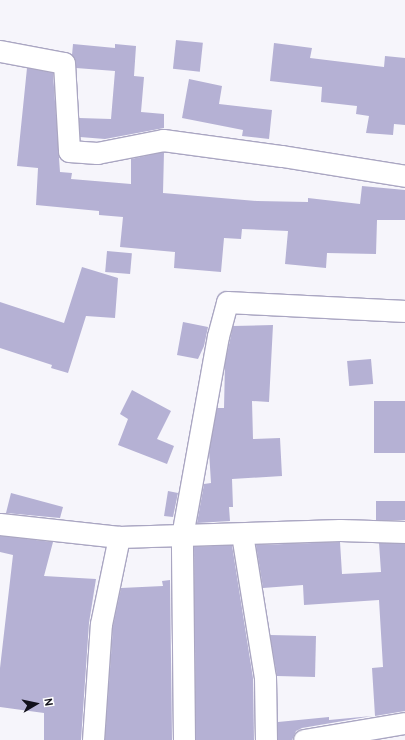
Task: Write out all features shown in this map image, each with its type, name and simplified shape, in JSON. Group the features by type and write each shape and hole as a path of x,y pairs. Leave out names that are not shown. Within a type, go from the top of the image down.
{"street":[{"path":"0,51 64,63 69,151 97,153 163,140 282,156 405,176"},
{"path":"184,740 182,536 218,336 227,302 405,311"},
{"path":"0,524 119,537 340,530 405,532"},
{"path":"242,534 265,677 266,740"},
{"path":"93,740 102,624 119,537"},
{"path":"304,740 405,723"}],"building":[{"path":"176,40 203,43 200,72 173,69"},
{"path":"274,43 312,48 310,58 384,67 385,56 405,58 405,125 394,124 393,135 366,133 369,116 356,114 357,106 321,102 322,87 270,81"},
{"path":"73,44 115,48 115,44 136,46 134,76 144,77 141,112 164,114 164,128 105,139 80,137 79,118 111,119 115,71 76,68 72,55"},
{"path":"27,68 53,73 60,172 72,173 71,179 131,184 131,159 164,152 163,193 257,201 308,202 308,198 360,204 362,186 405,190 405,220 377,220 376,254 327,253 326,268 285,264 288,231 242,229 241,239 224,238 221,272 174,268 175,252 120,247 123,217 99,215 99,211 36,205 38,168 17,166"},
{"path":"189,79 222,86 219,104 272,110 269,139 242,136 243,130 182,118"},
{"path":"107,251 132,253 130,274 105,272"},
{"path":"82,267 118,278 115,318 86,316 68,373 51,368 52,365 0,348 0,302 64,323"},
{"path":"183,322 208,327 204,346 198,359 177,355"},
{"path":"273,325 269,402 252,401 253,439 280,438 282,476 232,479 233,507 229,507 230,521 197,523 204,484 211,483 209,451 217,408 224,408 225,363 233,326"},
{"path":"371,359 373,384 349,386 347,361"},
{"path":"132,390 171,411 157,439 174,446 167,464 118,445 128,419 120,414"},
{"path":"374,401 405,401 405,453 374,453"},
{"path":"168,491 178,493 173,517 164,516"},
{"path":"11,493 63,507 60,518 6,513"},
{"path":"376,501 405,501 405,520 376,520"},
{"path":"0,536 53,542 44,576 96,579 89,623 81,740 44,740 44,713 0,707 0,668 13,555 0,552"},
{"path":"340,542 342,574 381,572 379,543 405,544 405,711 375,716 372,668 383,667 379,600 304,605 303,585 263,588 256,545"},
{"path":"232,545 253,678 254,740 196,740 194,547"},
{"path":"170,580 172,740 105,740 113,626 121,588 163,586 162,581"},
{"path":"270,635 316,636 315,677 277,676"},
{"path":"372,716 302,728 296,731 292,740 278,740 278,722 329,717 329,720"}]}
